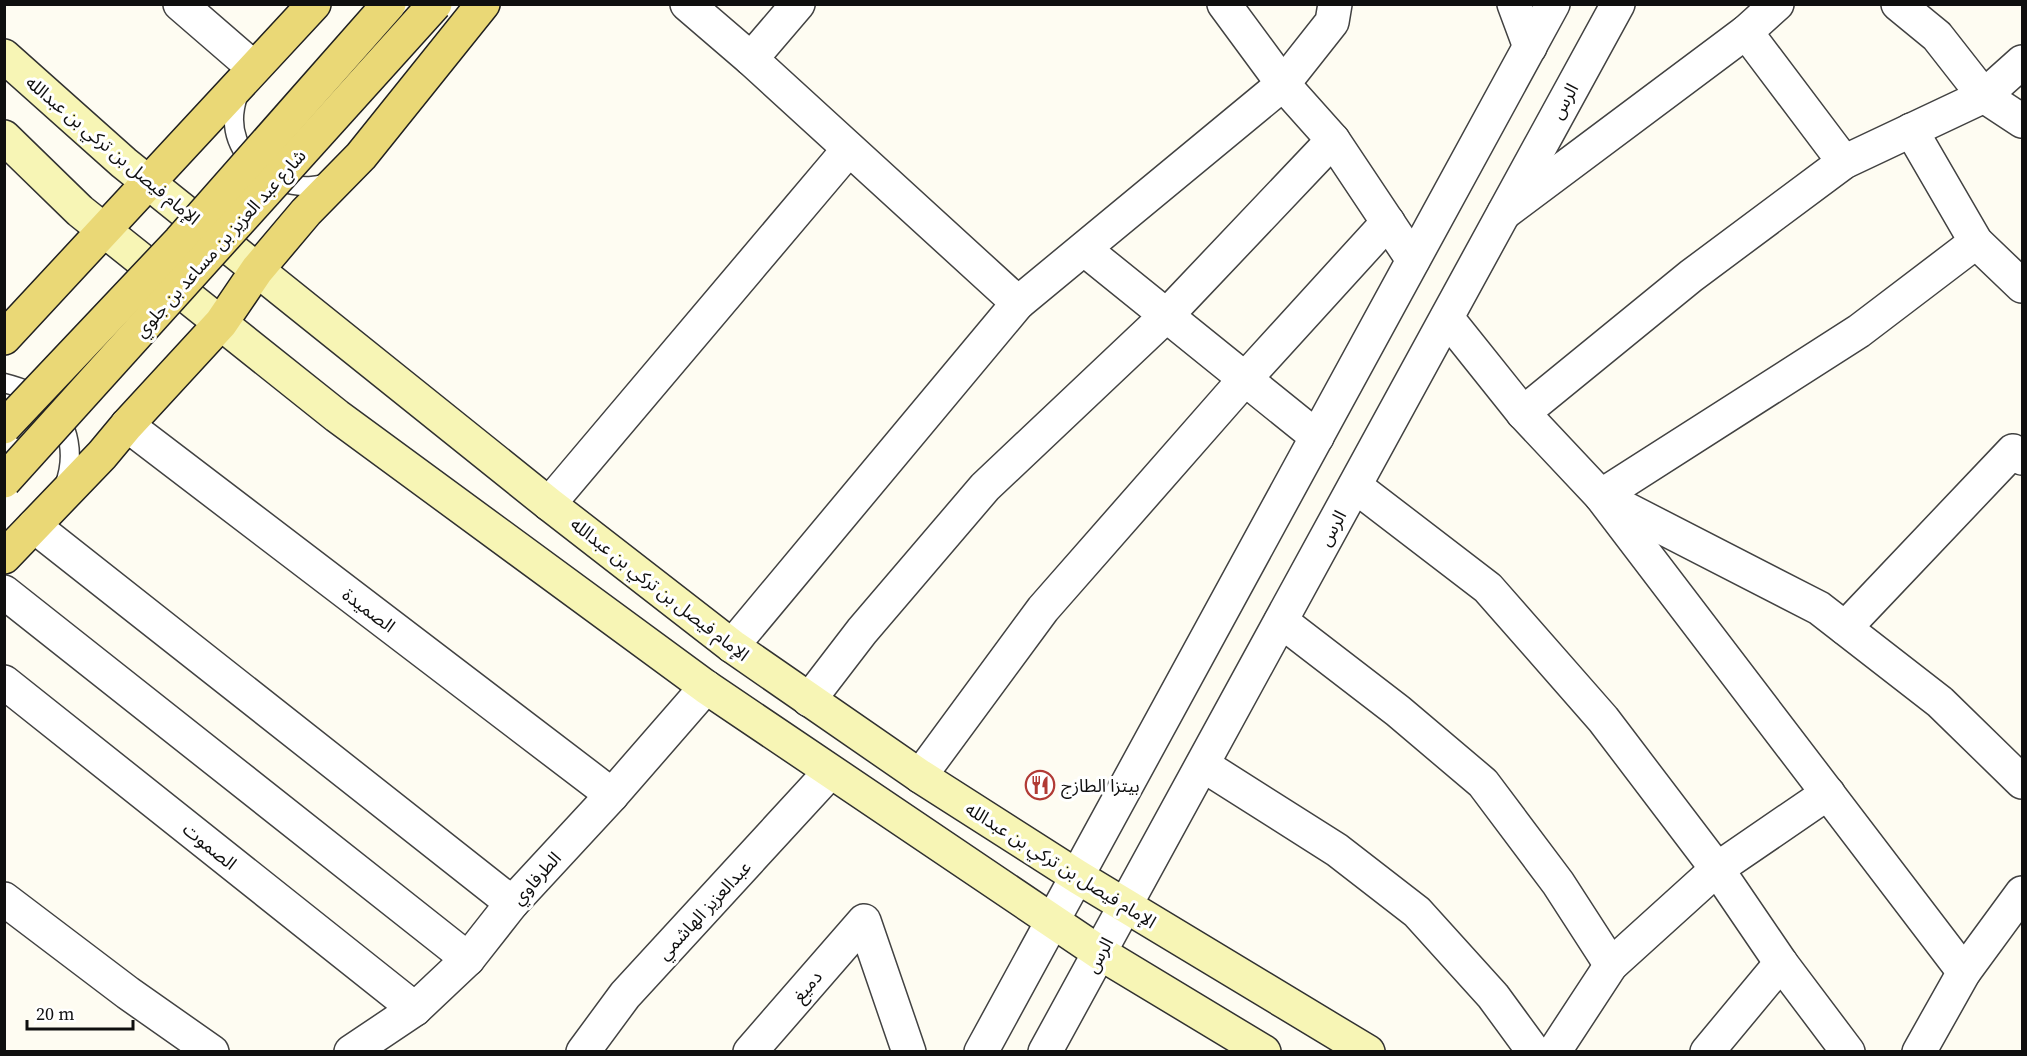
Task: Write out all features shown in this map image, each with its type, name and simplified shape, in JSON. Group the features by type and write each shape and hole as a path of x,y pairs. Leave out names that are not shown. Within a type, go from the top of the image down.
{"main road":[{"path":"4,338 314,4"},
{"name":"شارع عبد العزيز بن مساعد بن جلوي","path":"4,427 180,241 389,4"},
{"name":"شارع عبد العزيز بن مساعد بن جلوي","path":"4,481 435,4"},
{"path":"4,557 102,454 221,323 257,270 306,212 361,156 483,4"},
{"name":"الإمام فيصل بن تركي بن عبدالله","path":"4,56 124,164 549,504 732,646 920,776 1078,877 1368,1052"},
{"path":"4,137 80,211 337,416 706,687 1100,953 1264,1052"}],"street":[{"path":"180,4 254,68"},
{"path":"687,4 751,59 1017,303"},
{"path":"751,59 798,4"},
{"path":"1224,4 1283,84 1333,140 1413,260"},
{"path":"732,646 1017,303 1283,84 1332,22 1335,4"},
{"path":"1514,4 1530,47"},
{"path":"981,1052 1553,4"},
{"name":"الرس","path":"1053,1047 1100,953 1618,4"},
{"path":"1504,213 1746,32 1777,4"},
{"path":"1898,4 1937,36 1984,96 2022,121"},
{"path":"1746,32 1844,162"},
{"path":"1523,413 1691,276 1844,162 1984,96 2022,62"},
{"path":"1911,130 1976,242 2022,286"},
{"path":"809,700 862,631 985,487 1167,315 1333,140"},
{"path":"549,504 849,149"},
{"path":"920,776 1043,609 1244,380 1388,222"},
{"path":"1601,496 1859,331 1976,242"},
{"path":"1084,249 1317,437"},
{"path":"1447,318 1523,413 1601,496 1964,972"},
{"name":"الصميدة","path":"127,425 612,795"},
{"path":"1845,628 2013,451 2022,458"},
{"path":"1355,486 1488,588 1603,720 1717,869 1781,963 1848,1052"},
{"path":"1601,496 1820,608 1940,702 2022,782"},
{"path":"39,520 512,903"},
{"path":"4,592 468,959"},
{"path":"1281,621 1398,711 1483,783 1558,883 1611,965"},
{"name":"الصموت","path":"4,682 415,1009"},
{"name":"الطرفاوي","path":"351,1052 415,1009 468,959 512,903 612,795 706,687"},
{"path":"1203,765 1336,850 1417,912 1493,996 1534,1052"},
{"name":"عبدالعزيز الهاشمي","path":"583,1052 625,995 830,772"},
{"path":"1554,1052 1611,965 1717,869 1828,793"},
{"path":"4,899 128,993 212,1052"},
{"path":"1919,1052 1964,972 2017,916"},
{"name":"دميغ","path":"750,1052 864,921 909,1052"},
{"path":"1707,1052 1781,963"}],"lane":[{"path":"254,68 241,87 234,110 236,132 244,154 259,171 280,183 303,187 325,184 361,156"},
{"path":"4,383 27,389 48,403 63,423 70,447 70,472 60,495 39,520"}],"place":[{"name":"بيتزا الطازج","path":"1040,785"}]}
